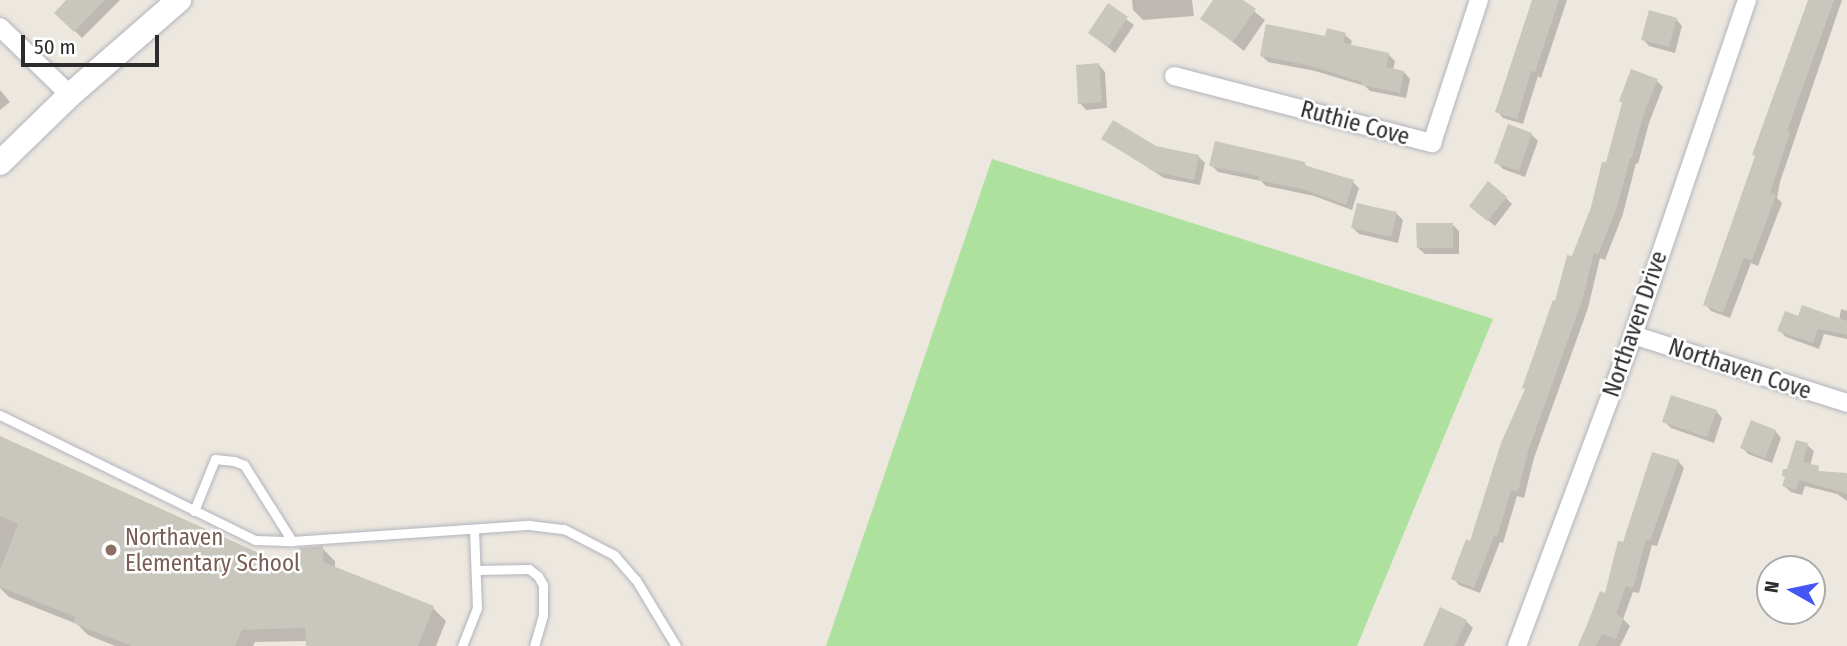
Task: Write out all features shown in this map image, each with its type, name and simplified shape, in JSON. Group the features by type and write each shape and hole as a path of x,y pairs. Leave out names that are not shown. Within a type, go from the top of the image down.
{"street":[{"path":"0,163 69,95 180,0"},
{"name":"Ruthie Cove","path":"1174,76 1432,143 1479,0"},
{"name":"Northaven Drive","path":"1517,646 1633,335 1747,0"},
{"path":"0,27 69,95"},
{"name":"Northaven Cove","path":"1633,335 1847,403"}],"lane":[{"path":"0,415 256,540 292,541 529,525 564,529 614,555 636,580 676,646"},
{"path":"194,511 215,459 234,461 244,466 292,541"},
{"path":"462,646 475,618 474,529"},
{"path":"476,570 529,569 538,576 543,585 543,615 534,646"}],"green space":[{"path":"992,159 1493,319 1357,646 826,646"}],"building":[{"path":"66,0 105,0 74,32 54,13"},
{"path":"1213,0 1243,0 1256,9 1233,42 1200,19"},
{"path":"1532,0 1559,0 1535,72 1531,71 1517,119 1495,112"},
{"path":"1808,0 1834,0 1787,131 1790,132 1770,193 1776,195 1752,260 1744,258 1723,313 1703,305 1755,156 1752,155"},
{"path":"1108,3 1128,17 1108,47 1088,33"},
{"path":"1649,10 1677,18 1669,47 1641,40"},
{"path":"1266,24 1325,36 1327,28 1346,33 1343,43 1389,53 1386,67 1404,71 1400,93 1361,85 1362,82 1307,65 1260,56"},
{"path":"1099,63 1102,102 1078,104 1076,65"},
{"path":"1631,69 1658,79 1643,116 1617,207 1598,255 1594,253 1582,301 1528,451 1518,492 1511,490 1497,537 1494,536 1474,588 1451,579 1466,539 1470,541 1501,443 1525,389 1522,388 1553,300 1555,301 1567,255 1572,256 1591,207 1602,162 1606,162 1622,103 1619,101"},
{"path":"1113,120 1156,146 1199,155 1194,180 1156,172 1101,139"},
{"path":"1508,124 1532,133 1519,171 1494,163"},
{"path":"1215,141 1305,162 1304,165 1354,180 1346,205 1306,190 1258,180 1259,176 1209,166"},
{"path":"1488,181 1507,197 1487,221 1469,206"},
{"path":"1357,203 1397,212 1391,237 1351,228"},
{"path":"1416,223 1453,223 1453,248 1417,248"},
{"path":"1802,305 1847,321 1847,335 1818,329 1813,343 1777,331 1785,311 1798,316"},
{"path":"1671,395 1717,410 1707,437 1662,422"},
{"path":"1751,420 1776,430 1765,458 1740,448"},
{"path":"0,436 261,554 262,571 299,570 299,548 323,546 323,562 434,606 418,646 306,646 305,628 242,630 235,646 132,646 73,623 75,617 0,587 0,570 18,524 0,516"},
{"path":"1796,440 1808,443 1803,462 1819,466 1818,471 1847,473 1847,494 1799,480 1796,490 1782,486 1785,477 1782,476 1783,469 1787,469"},
{"path":"1652,452 1679,460 1650,541 1646,539 1633,588 1626,586 1616,614 1624,618 1616,639 1602,634 1596,646 1579,646 1600,591 1605,593 1618,541 1623,542"},
{"path":"1440,607 1467,620 1455,646 1423,646"}],"place":[{"name":"Northaven Elementary School","path":"111,550"}]}
